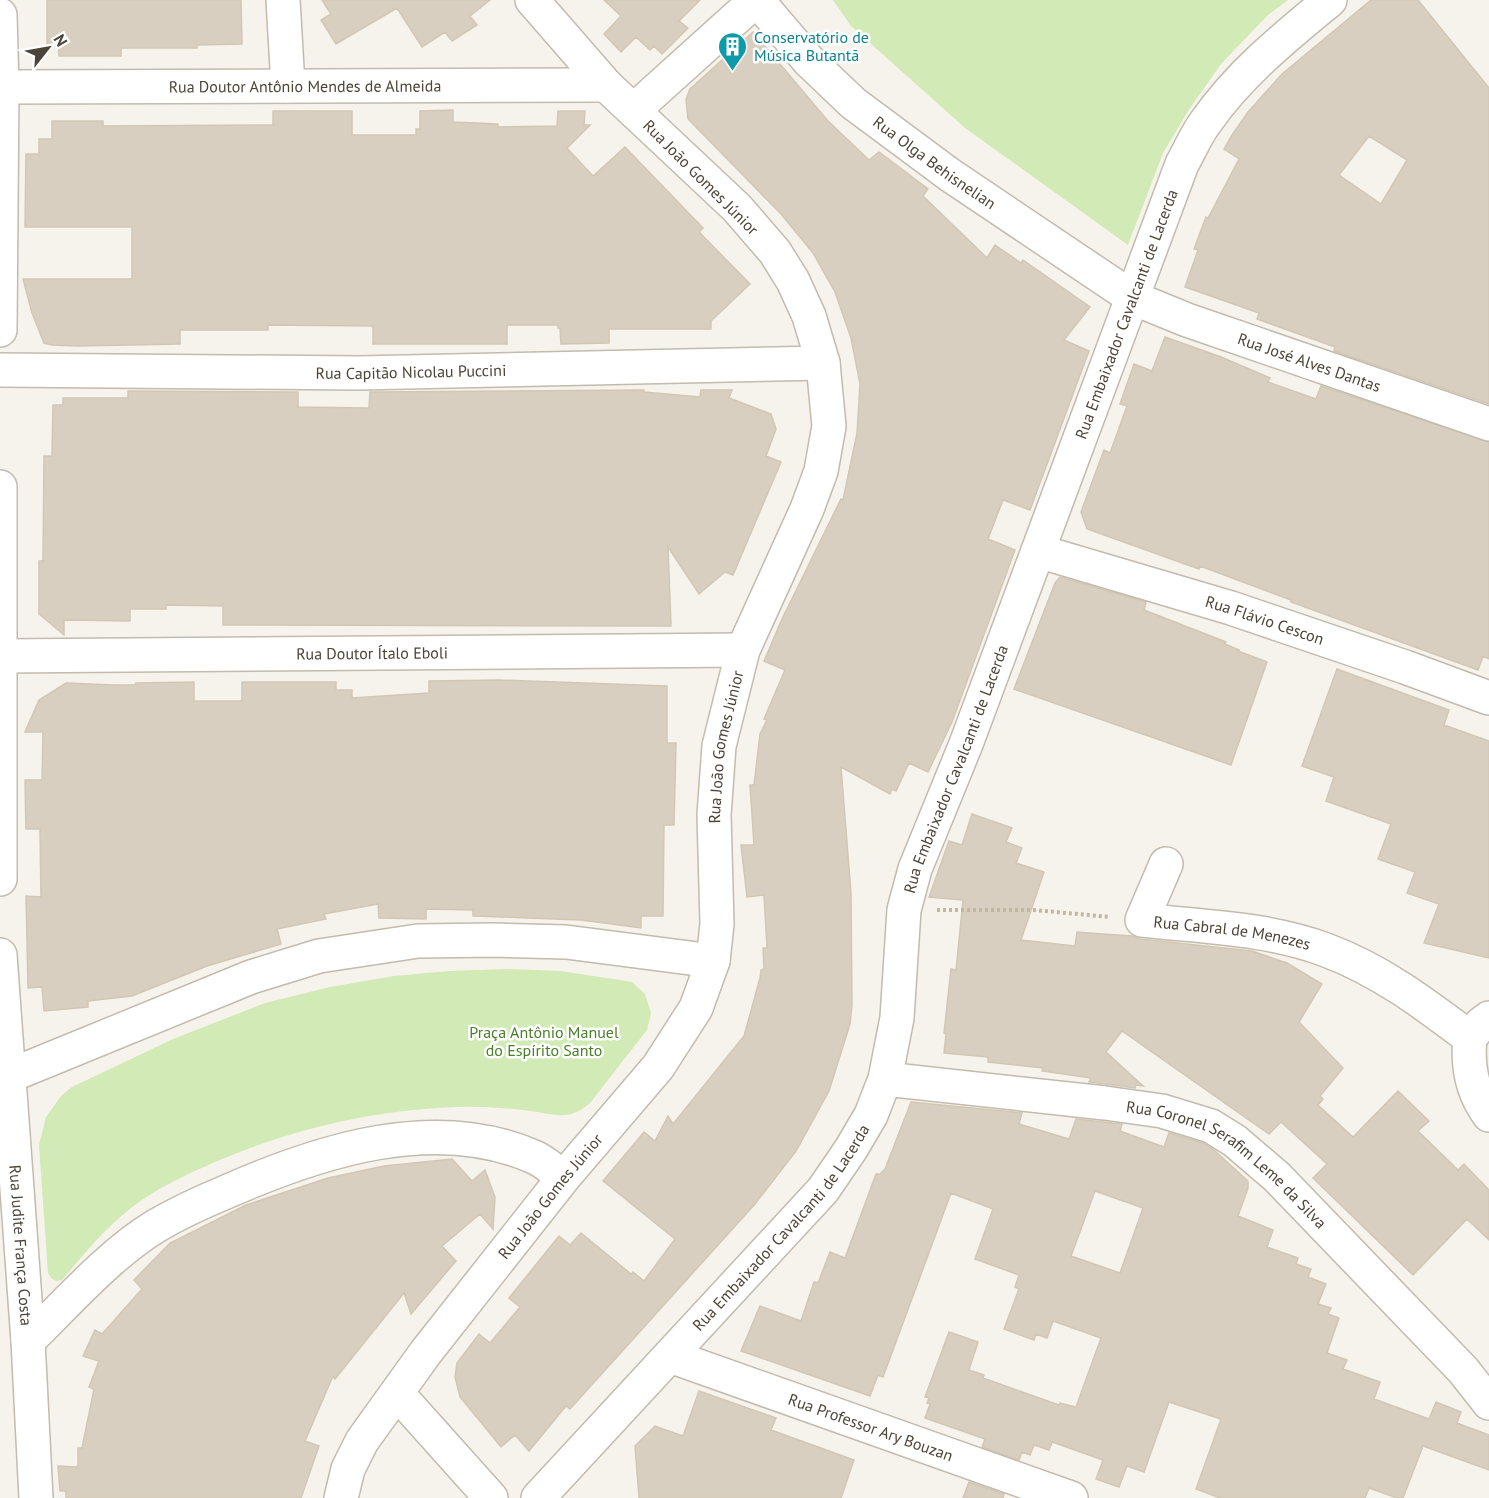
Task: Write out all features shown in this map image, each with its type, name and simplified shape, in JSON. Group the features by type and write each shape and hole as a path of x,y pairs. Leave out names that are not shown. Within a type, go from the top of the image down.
{"street":[{"path":"283,0 288,86"},
{"name":"Rua João Gomes Júnior","path":"341,1498 348,1469 362,1441 426,1352 564,1178 658,1067 696,1008 713,961 717,924 714,815 719,746 743,650 807,509 821,471 829,426 823,363 809,316 775,252 737,208 606,85 532,0"},
{"path":"634,110 757,0"},
{"name":"Rua Olga Behisnelian","path":"757,0 809,61 853,103 950,175 1133,298"},
{"name":"Rua Embaixador Cavalcanti de Lacerda","path":"538,1498 822,1190 851,1149 871,1114 885,1079 897,1018 904,909 915,869 966,744 1182,164 1203,124 1231,91 1269,50 1330,0"},
{"path":"0,15 2,87 0,330"},
{"name":"Rua Doutor Antônio Mendes de Almeida","path":"2,87 606,85"},
{"name":"Rua José Alves Dantas","path":"1133,298 1187,320 1489,424"},
{"name":"Rua Capitão Nicolau Puccini","path":"0,370 359,373 823,363"},
{"path":"0,487 0,879"},
{"name":"Rua Flávio Cescon","path":"1038,551 1230,608 1489,698"},
{"name":"Rua Doutor Ítalo Eboli","path":"1,656 743,650"},
{"path":"1142,920 1166,864"},
{"name":"Rua Cabral de Menezes","path":"1142,920 1254,932 1291,939 1327,950 1480,1028"},
{"path":"9,1076 250,977 319,956 418,940 494,940 566,942 713,961"},
{"name":"Rua Judite França Costa","path":"0,956 28,1341 36,1498"},
{"path":"1480,1028 1468,1058 1472,1080 1489,1115"},
{"name":"Rua Coronel Serafim Leme da Silva","path":"885,1079 1105,1103 1162,1112 1211,1126 1234,1141 1277,1177 1463,1370 1489,1403"},
{"path":"28,1341 128,1246 156,1226 263,1176 335,1152 384,1142 429,1137 472,1140 509,1147 536,1158 564,1178"},
{"name":"Rua Professor Ary Bouzan","path":"670,1356 1071,1498"},
{"path":"397,1393 491,1498"}],"path":[{"name":"Rua Cabral de Menezes","path":"904,909 1034,910 1142,920"}],"green space":[{"path":"833,0 1288,0 1268,15 1221,64 1190,108 1163,153 1128,245 965,128 851,26"},
{"name":"Praça Antônio Manuel do Espírito Santo","path":"506,969 560,971 632,982 645,994 651,1013 647,1030 585,1107 566,1115 484,1107 395,1112 333,1123 273,1140 204,1167 151,1194 112,1224 62,1280 56,1281 51,1278 48,1273 39,1145 46,1117 61,1096 72,1087 173,1039 265,1003 330,987 394,976"}],"building":[{"path":"47,0 241,0 242,44 197,45 197,48 121,48 121,56 59,56 58,46 47,45"},
{"path":"322,0 490,0 470,16 477,25 452,41 445,32 422,47 397,8 336,44 321,20 331,14"},
{"path":"604,0 700,0 679,21 688,28 662,54 654,46 650,50 636,37 621,52 604,34 621,16"},
{"path":"1371,0 1418,0 1489,88 1489,404 1334,351 1335,347 1257,319 1259,313 1185,287 1198,250 1194,249 1206,217 1208,218 1239,159 1224,149 1248,112 1282,74","holes":["1369,136 1407,160 1381,204 1339,175"]},
{"path":"753,32 828,121 869,160 879,152 928,189 923,196 987,258 995,245 1021,263 1023,260 1090,307 1064,340 1089,351 1030,510 1003,500 988,539 1015,550 952,722 928,772 909,763 896,791 892,789 890,794 841,767 851,893 852,1005 850,1024 829,1091 796,1151 755,1204 570,1409 566,1406 529,1451 515,1435 501,1447 460,1397 455,1377 457,1363 479,1334 490,1343 520,1307 509,1298 559,1236 570,1245 581,1233 631,1274 633,1272 644,1281 675,1239 603,1181 644,1132 655,1141 668,1116 673,1124 744,1036 761,970 764,969 763,948 767,948 764,895 747,897 741,845 754,845 750,785 754,785 760,734 767,720 764,719 785,670 764,661 782,619 841,499 843,500 857,433 860,384 851,338 835,292 813,253 781,214 688,119 686,99 690,89"},
{"path":"453,110 453,122 498,124 498,127 557,126 558,111 585,111 584,125 590,125 567,148 593,176 625,147 703,228 699,232 750,284 711,321 711,329 609,329 609,343 561,344 558,325 507,325 507,344 373,344 373,326 268,325 268,330 180,330 180,344 78,346 44,343 32,313 23,279 132,279 132,227 25,227 26,154 39,154 39,139 52,139 52,121 103,121 103,126 273,125 273,111 352,111 352,135 416,135 416,129 420,129 420,111"},
{"path":"1165,337 1221,357 1270,378 1268,382 1316,399 1321,386 1489,442 1489,659 1483,656 1478,670 1291,602 1291,600 1200,566 1199,569 1087,529 1081,512 1104,450 1110,453 1127,406 1120,404 1134,364 1152,371"},
{"path":"644,390 644,392 700,397 701,390 732,390 729,398 771,414 776,429 766,456 781,462 733,575 725,572 699,594 668,547 671,626 223,625 223,606 166,605 166,609 130,609 130,621 64,620 64,635 39,614 39,561 43,561 44,456 52,456 53,405 63,405 63,398 128,398 128,391 298,392 298,407 369,408 370,392"},
{"path":"1060,577 1146,602 1144,610 1226,642 1225,644 1238,651 1267,662 1231,765 1014,689 1055,583"},
{"path":"1337,669 1449,710 1444,725 1489,741 1489,958 1424,943 1439,904 1407,893 1415,872 1378,859 1391,824 1326,801 1334,777 1302,766"},
{"path":"499,680 667,686 667,743 676,743 674,825 664,825 663,916 641,916 641,928 581,920 473,916 473,910 426,909 426,919 379,918 378,904 324,914 326,919 277,929 281,944 207,966 132,996 88,1001 88,1007 44,1011 42,987 28,988 26,896 41,897 40,829 26,829 25,780 42,780 43,732 25,732 39,700 66,683 135,685 136,683 194,682 194,701 242,701 242,682 336,682 336,690 352,690 352,698 429,693 429,681"},
{"path":"972,814 1012,828 1006,842 1022,848 1016,863 1044,872 1021,940 1075,946 1077,932 1132,936 1140,939 1252,951 1287,963 1322,984 1299,1022 1343,1068 1320,1096 1323,1099 1318,1105 1353,1137 1398,1091 1429,1121 1418,1131 1458,1170 1464,1164 1489,1190 1489,1240 1467,1219 1413,1275 1313,1178 1327,1164 1281,1122 1269,1134 1122,1031 1106,1052 1143,1086 1136,1085 1135,1088 1089,1082 1091,1078 1042,1071 1043,1068 988,1062 988,1057 944,1053 951,969 956,970 963,900 929,897 949,841 962,845"},
{"path":"911,1102 1022,1113 1019,1124 1069,1139 1076,1119 1122,1124 1120,1131 1164,1147 1169,1133 1203,1143 1248,1181 1248,1188 1238,1216 1273,1230 1267,1247 1298,1258 1296,1264 1311,1269 1308,1277 1326,1284 1318,1304 1331,1308 1328,1314 1339,1318 1327,1353 1347,1360 1343,1369 1380,1382 1374,1399 1429,1419 1436,1402 1461,1412 1457,1423 1489,1435 1489,1470 1423,1446 1403,1498 1369,1488 1365,1498 1220,1498 1196,1489 1221,1419 1169,1402 1144,1472 1127,1466 1119,1487 1096,1479 1103,1460 1052,1442 1049,1450 1034,1445 1030,1455 1022,1452 1019,1460 982,1447 985,1439 925,1418 930,1404 927,1403 929,1398 925,1397 949,1332 978,1342 969,1370 984,1375 983,1378 1059,1405 1060,1403 1076,1407 1101,1338 1053,1321 1047,1338 1036,1334 1034,1340 1004,1329 1019,1289 1015,1287 1019,1275 975,1259 993,1209 951,1193 883,1377 878,1375 870,1396 741,1351 760,1306 801,1321 814,1282 818,1283 830,1252 845,1258 876,1174 880,1174 885,1169","holes":["1095,1191 1143,1208 1120,1273 1071,1256"]},
{"path":"452,1159 472,1181 485,1170 495,1197 493,1229 480,1214 442,1246 456,1261 411,1314 404,1293 335,1379 333,1376 305,1441 319,1446 301,1498 66,1498 66,1491 60,1491 58,1466 78,1467 78,1448 82,1448 94,1389 89,1387 99,1361 83,1356 95,1330 102,1334 142,1289 134,1280 170,1243 246,1205 328,1178 384,1166"},
{"path":"699,1391 776,1418 771,1430 854,1460 841,1498 639,1498 635,1446 655,1426 683,1436"},
{"path":"969,1482 1004,1494 1003,1498 963,1498"}],"place":[{"name":"Conservatório de Música Butantã","path":"733,72"}]}
